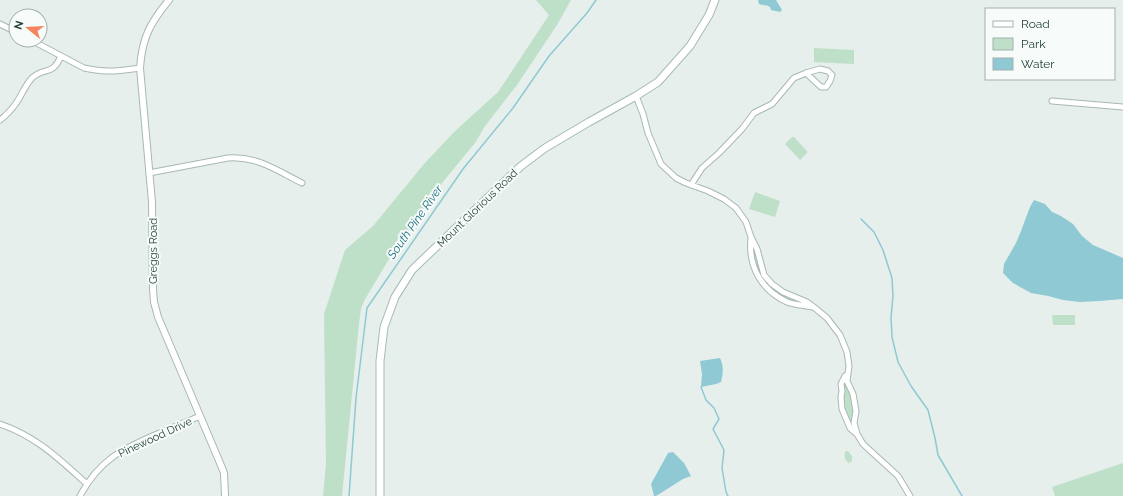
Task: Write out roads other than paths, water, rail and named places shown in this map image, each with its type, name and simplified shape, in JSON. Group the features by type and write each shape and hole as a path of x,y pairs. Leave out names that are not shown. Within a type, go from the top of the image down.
{"main road":[{"name":"Mount Glorious Road","path":"380,496 380,361 384,327 395,296 412,270 520,167 545,148 658,82 690,46 709,15 715,0"}],"street":[{"name":"Greggs Road","path":"169,0 158,13 146,34 140,68 153,216 154,302 159,321 224,473 225,496"},
{"path":"46,48 84,68 103,72 114,72 140,68"},
{"path":"0,120 10,112 33,77 39,73 52,70 61,56"},
{"path":"691,185 702,168 742,129 754,113 772,104 794,78 806,73 820,69 828,70 832,75 826,87 821,87 806,73"},
{"path":"636,96 648,133 661,164 676,178 708,191 724,199 736,208 746,222 757,249 764,275 783,292 816,308 827,318 840,335 847,352 849,366 847,381 853,394 856,410 854,423 857,434 863,444 898,476 910,496"},
{"path":"1052,100 1123,107"},
{"path":"149,173 239,157 256,160 302,183"},
{"path":"751,237 750,253 756,273 765,286 772,293 787,302 816,308"},
{"path":"772,293 777,288"},
{"path":"848,374 845,376 841,384 842,409 850,428 857,434"},
{"name":"Pinewood Drive","path":"80,496 87,484 106,462 129,446 200,416"},
{"path":"0,424 32,438 49,450 87,484"}],"water":[{"path":"758,0 776,0 782,10 780,12 771,10 768,6 759,4"},
{"path":"1034,200 1045,204 1052,212 1073,224 1082,236 1093,245 1123,258 1123,299 1080,302 1063,300 1031,293 1013,283 1003,273 1004,264 1016,243"},
{"path":"720,358 723,370 721,382 701,387 702,374 700,361"},
{"path":"673,452 684,463 691,476 654,496 651,484 668,453"}],"waterway":[{"name":"South Pine River","path":"349,496 356,398 367,308 463,169 513,108 549,56 587,13 596,0"},
{"path":"861,219 874,232 883,250 892,278 892,337 898,362 911,386 928,410 938,455 962,496"},
{"path":"701,387 706,400 714,408 719,419 713,429 724,450 722,468 728,496"}]}
